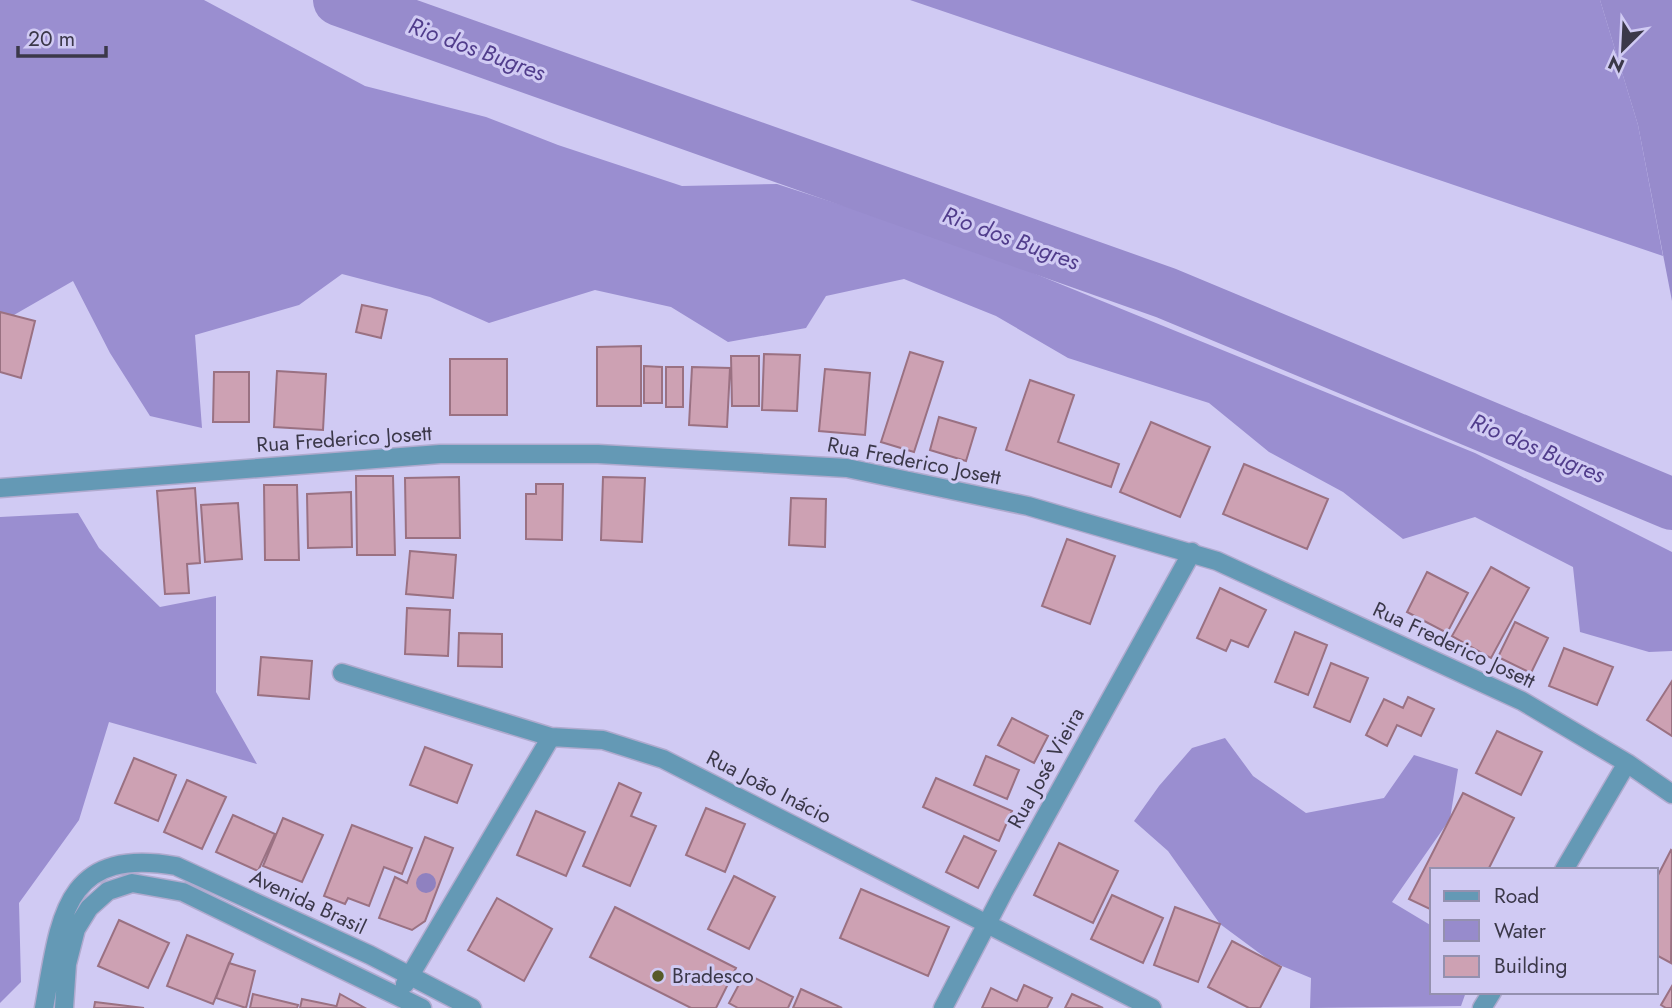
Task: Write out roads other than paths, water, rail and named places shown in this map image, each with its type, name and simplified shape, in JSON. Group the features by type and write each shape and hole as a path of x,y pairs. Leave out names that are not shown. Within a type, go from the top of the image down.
{"street":[{"name":"Rua Frederico Josett","path":"0,488 440,454 598,454 847,468 1028,506 1192,552 1522,701 1627,763 1672,794"},
{"name":"Rua José Vieira","path":"943,1008 1192,552"},
{"name":"Rua João Inácio","path":"342,673 551,737 603,740 663,759 1152,1008"},
{"path":"399,995 551,737"},
{"path":"1565,868 1627,763"},
{"name":"Avenida Brasil","path":"44,1008 57,932 74,893 91,874 119,865 147,861 176,866 410,975 471,1008"},
{"name":"Avenida Brasil","path":"64,1008 67,964 76,929 89,908 108,891 131,883 155,885 183,892 422,1008"}],"water":[{"path":"1600,0 1672,0 1672,301 1638,125"}],"waterway":[{"name":"Rio dos Bugres","path":"339,0 1166,293 1672,504"}],"place":[{"name":"Bradesco","path":"658,976"}]}
